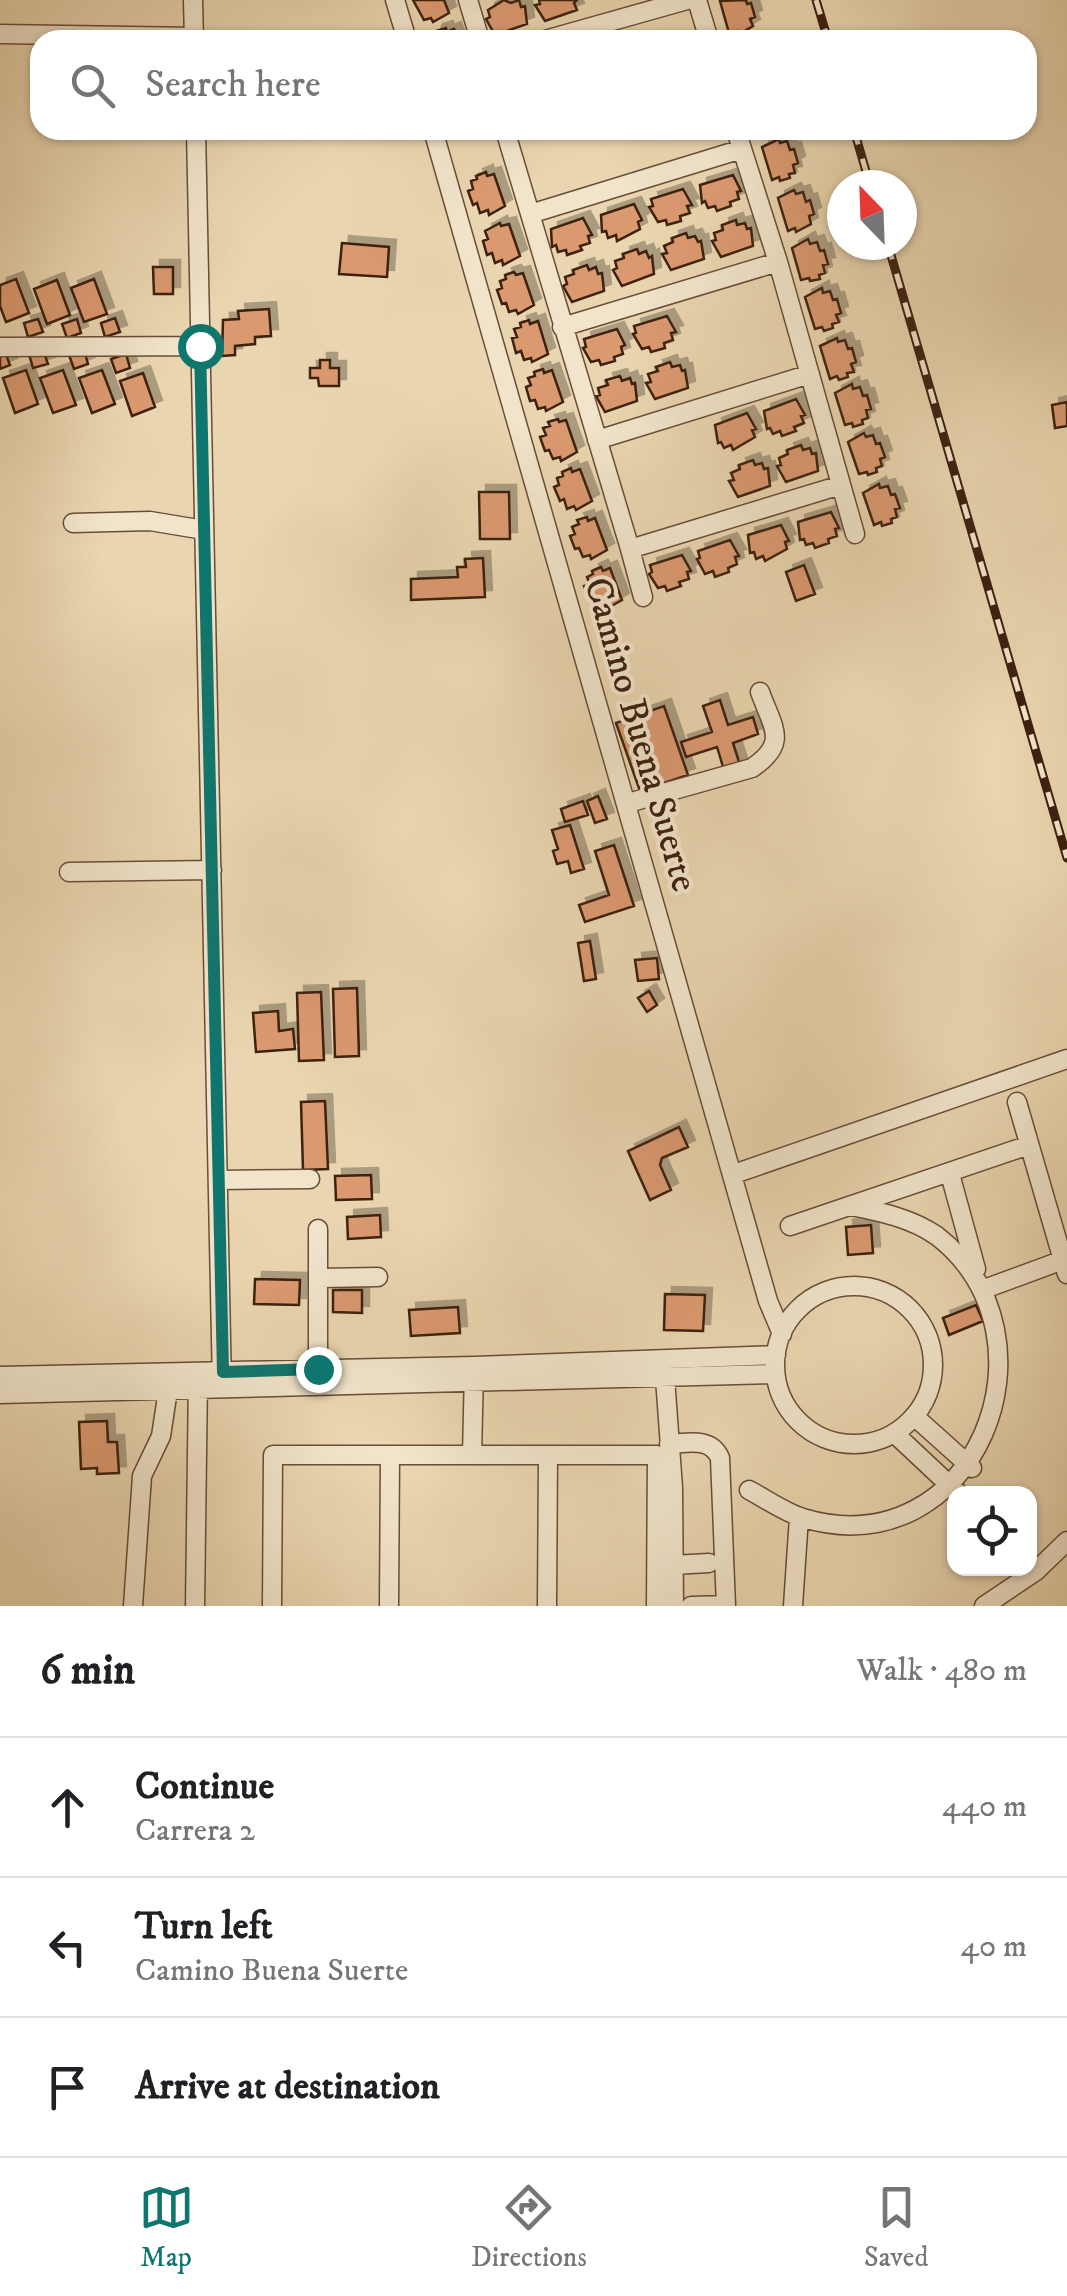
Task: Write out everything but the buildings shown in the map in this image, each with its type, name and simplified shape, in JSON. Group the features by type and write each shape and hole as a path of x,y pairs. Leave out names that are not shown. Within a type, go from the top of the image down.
{"street":[{"path":"193,0 194,30"},
{"path":"395,0 404,30"},
{"path":"468,0 477,30"},
{"path":"580,30 686,0"},
{"path":"697,0 706,30"},
{"path":"0,34 30,35"},
{"path":"196,140 222,1380"},
{"name":"Camino Buena Suerte","path":"436,140 768,1301 782,1334"},
{"path":"508,140 643,597"},
{"path":"739,140 856,534"},
{"path":"530,214 742,149"},
{"path":"562,327 778,262"},
{"path":"0,347 200,346"},
{"path":"597,440 810,374"},
{"path":"630,550 841,485"},
{"path":"73,523 150,520 204,530"},
{"path":"628,803 752,768 770,756 776,736 760,692"},
{"path":"70,872 212,870"},
{"path":"734,1174 1067,1059"},
{"path":"982,1281 1065,1267 1017,1102"},
{"path":"790,1226 1030,1145"},
{"path":"950,1174 982,1281 1004,1335 1006,1385 993,1433 958,1486"},
{"path":"219,1180 310,1179"},
{"path":"851,1206 909,1221 935,1234 958,1252 982,1281"},
{"path":"318,1229 318,1377"},
{"path":"320,1278 378,1277"},
{"path":"860,1286 899,1300 918,1319 933,1358 930,1385 914,1416 894,1432 859,1444 840,1442 814,1433 788,1408 776,1364 782,1334 808,1302 832,1289 860,1286"},
{"path":"0,1376 222,1380 776,1364"},
{"path":"474,1374 665,1378 776,1364"},
{"path":"472,1455 474,1374"},
{"path":"665,1378 674,1606"},
{"path":"0,1394 170,1380"},
{"path":"133,1606 142,1476 161,1436 170,1380"},
{"path":"195,1606 198,1380"},
{"path":"914,1416 972,1468"},
{"path":"894,1432 951,1486"},
{"path":"669,1444 703,1442 716,1450 720,1458 726,1606 690,1606"},
{"path":"272,1606 273,1455 657,1455 656,1606"},
{"path":"390,1455 390,1606"},
{"path":"547,1606 548,1455"},
{"path":"749,1490 799,1517 844,1524 890,1520 947,1494"},
{"path":"793,1606 799,1517"},
{"path":"1037,1565 1067,1541"},
{"path":"673,1565 709,1563"},
{"path":"984,1606 1023,1576"}],"railway":[{"path":"816,0 825,30"},
{"path":"857,140 866,170"},
{"path":"892,260 1067,858"}],"route":[{"path":"200,346 223,1372 318,1369"}]}
